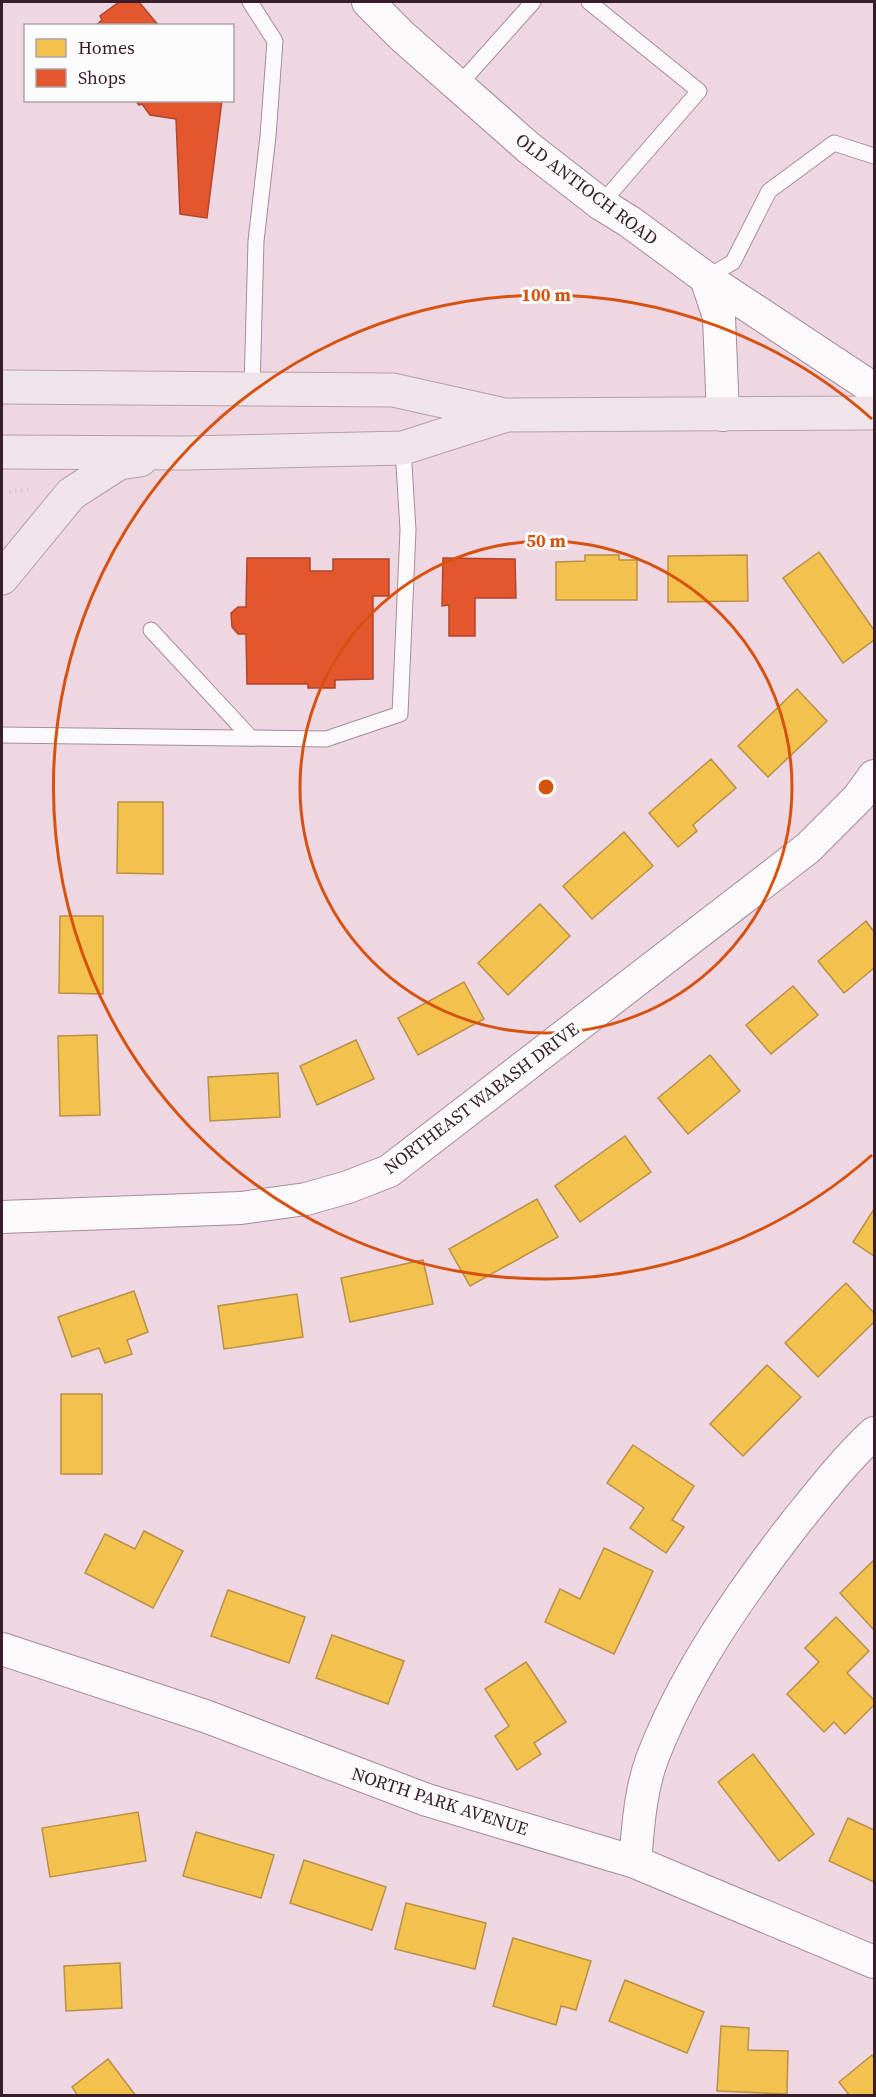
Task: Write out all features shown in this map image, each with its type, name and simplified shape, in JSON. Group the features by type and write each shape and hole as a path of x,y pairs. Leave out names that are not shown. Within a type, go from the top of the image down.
{"main road":[{"path":"2,387 393,390 505,415 874,413"},
{"path":"2,452 186,453 403,448 505,415"},
{"path":"2,578 71,494 119,463 186,453"}],"street":[{"name":"OLD ANTIOCH ROAD","path":"368,2 402,36 529,148 602,204 706,278 874,389"},
{"path":"706,278 719,317 723,415"},
{"name":"NORTHEAST WABASH DRIVE","path":"2,1217 241,1209 306,1199 348,1187 389,1171 808,848 858,798 874,776"},
{"path":"635,1862 640,1805 652,1760 681,1695 722,1626 767,1559 817,1496 874,1433"},
{"name":"NORTH PARK AVENUE","path":"2,1649 205,1716 427,1800 635,1862 874,1962"}],"lane":[{"path":"250,2 275,41 268,136 256,240 252,389"},
{"path":"458,86 533,2"},
{"path":"589,2 699,91 602,204"},
{"path":"706,278 733,262 769,191 834,142 874,156"},
{"path":"2,735 326,739 400,714 408,530 403,448"},
{"path":"151,630 251,738"}],"building: Homes":[{"path":"819,552 874,630 874,640 843,663 783,578"},
{"path":"585,555 619,555 619,560 637,560 637,600 556,600 556,562 585,561"},
{"path":"747,555 748,601 668,602 668,556"},
{"path":"797,689 827,721 768,777 738,746"},
{"path":"711,759 736,788 693,825 697,831 678,847 649,813"},
{"path":"118,802 163,802 163,874 117,873"},
{"path":"624,832 653,866 592,919 563,886"},
{"path":"540,904 570,936 508,995 478,963"},
{"path":"60,916 103,916 103,994 59,993"},
{"path":"866,921 874,932 874,968 844,993 818,961"},
{"path":"464,982 484,1019 418,1055 398,1018"},
{"path":"793,986 818,1015 771,1054 746,1025"},
{"path":"97,1035 100,1115 60,1116 58,1036"},
{"path":"356,1040 374,1079 317,1105 300,1066"},
{"path":"710,1055 740,1091 688,1134 658,1098"},
{"path":"278,1073 280,1117 210,1121 208,1077"},
{"path":"625,1136 651,1172 580,1222 555,1186"},
{"path":"537,1199 558,1237 470,1286 449,1249"},
{"path":"874,1209 874,1256 853,1242"},
{"path":"423,1260 433,1304 350,1322 341,1278"},
{"path":"846,1283 874,1313 874,1322 818,1377 785,1343"},
{"path":"134,1291 148,1332 127,1340 132,1354 105,1363 99,1348 72,1357 58,1317"},
{"path":"297,1294 303,1337 224,1349 218,1306"},
{"path":"767,1365 801,1397 743,1456 710,1424"},
{"path":"61,1394 102,1394 102,1474 61,1474"},
{"path":"633,1445 694,1486 672,1520 684,1527 666,1553 630,1528 644,1508 607,1483"},
{"path":"144,1531 183,1551 153,1608 85,1573 105,1534 135,1549"},
{"path":"604,1548 653,1571 614,1654 545,1622 560,1589 580,1599"},
{"path":"874,1560 874,1627 873,1629 840,1593"},
{"path":"228,1590 305,1617 289,1663 211,1636"},
{"path":"836,1617 869,1651 847,1673 874,1700 874,1705 845,1734 834,1722 824,1732 787,1694 819,1662 805,1648"},
{"path":"332,1635 404,1661 388,1704 316,1678"},
{"path":"526,1662 566,1722 534,1743 541,1754 517,1770 495,1736 509,1726 485,1689"},
{"path":"753,1754 814,1834 779,1861 718,1782"},
{"path":"138,1812 146,1861 50,1877 42,1828"},
{"path":"848,1818 874,1830 874,1882 829,1861"},
{"path":"196,1832 274,1855 261,1898 183,1876"},
{"path":"304,1860 386,1887 372,1930 290,1903"},
{"path":"406,1903 486,1923 475,1969 395,1949"},
{"path":"513,1938 591,1961 576,2010 561,2006 556,2025 493,2006"},
{"path":"120,1963 122,2008 66,2011 64,1966"},
{"path":"625,1980 704,2012 687,2053 609,2021"},
{"path":"721,2026 749,2028 748,2050 788,2051 787,2094 717,2091"},
{"path":"872,2055 874,2058 874,2096 850,2096 839,2082"},
{"path":"108,2059 136,2096 78,2096 72,2087"}],"building: Shops":[{"path":"119,2 139,2 157,24 97,24 102,20 100,16"},
{"path":"137,102 222,102 207,218 180,214 176,119 150,115 142,104 139,105"},
{"path":"247,558 310,558 310,571 333,571 333,559 389,559 389,596 373,596 373,679 335,680 335,688 308,688 308,684 247,684 246,634 238,634 232,627 231,613 238,607 246,607"},
{"path":"443,558 515,559 516,598 475,598 475,636 449,636 449,605 442,606"}]}
